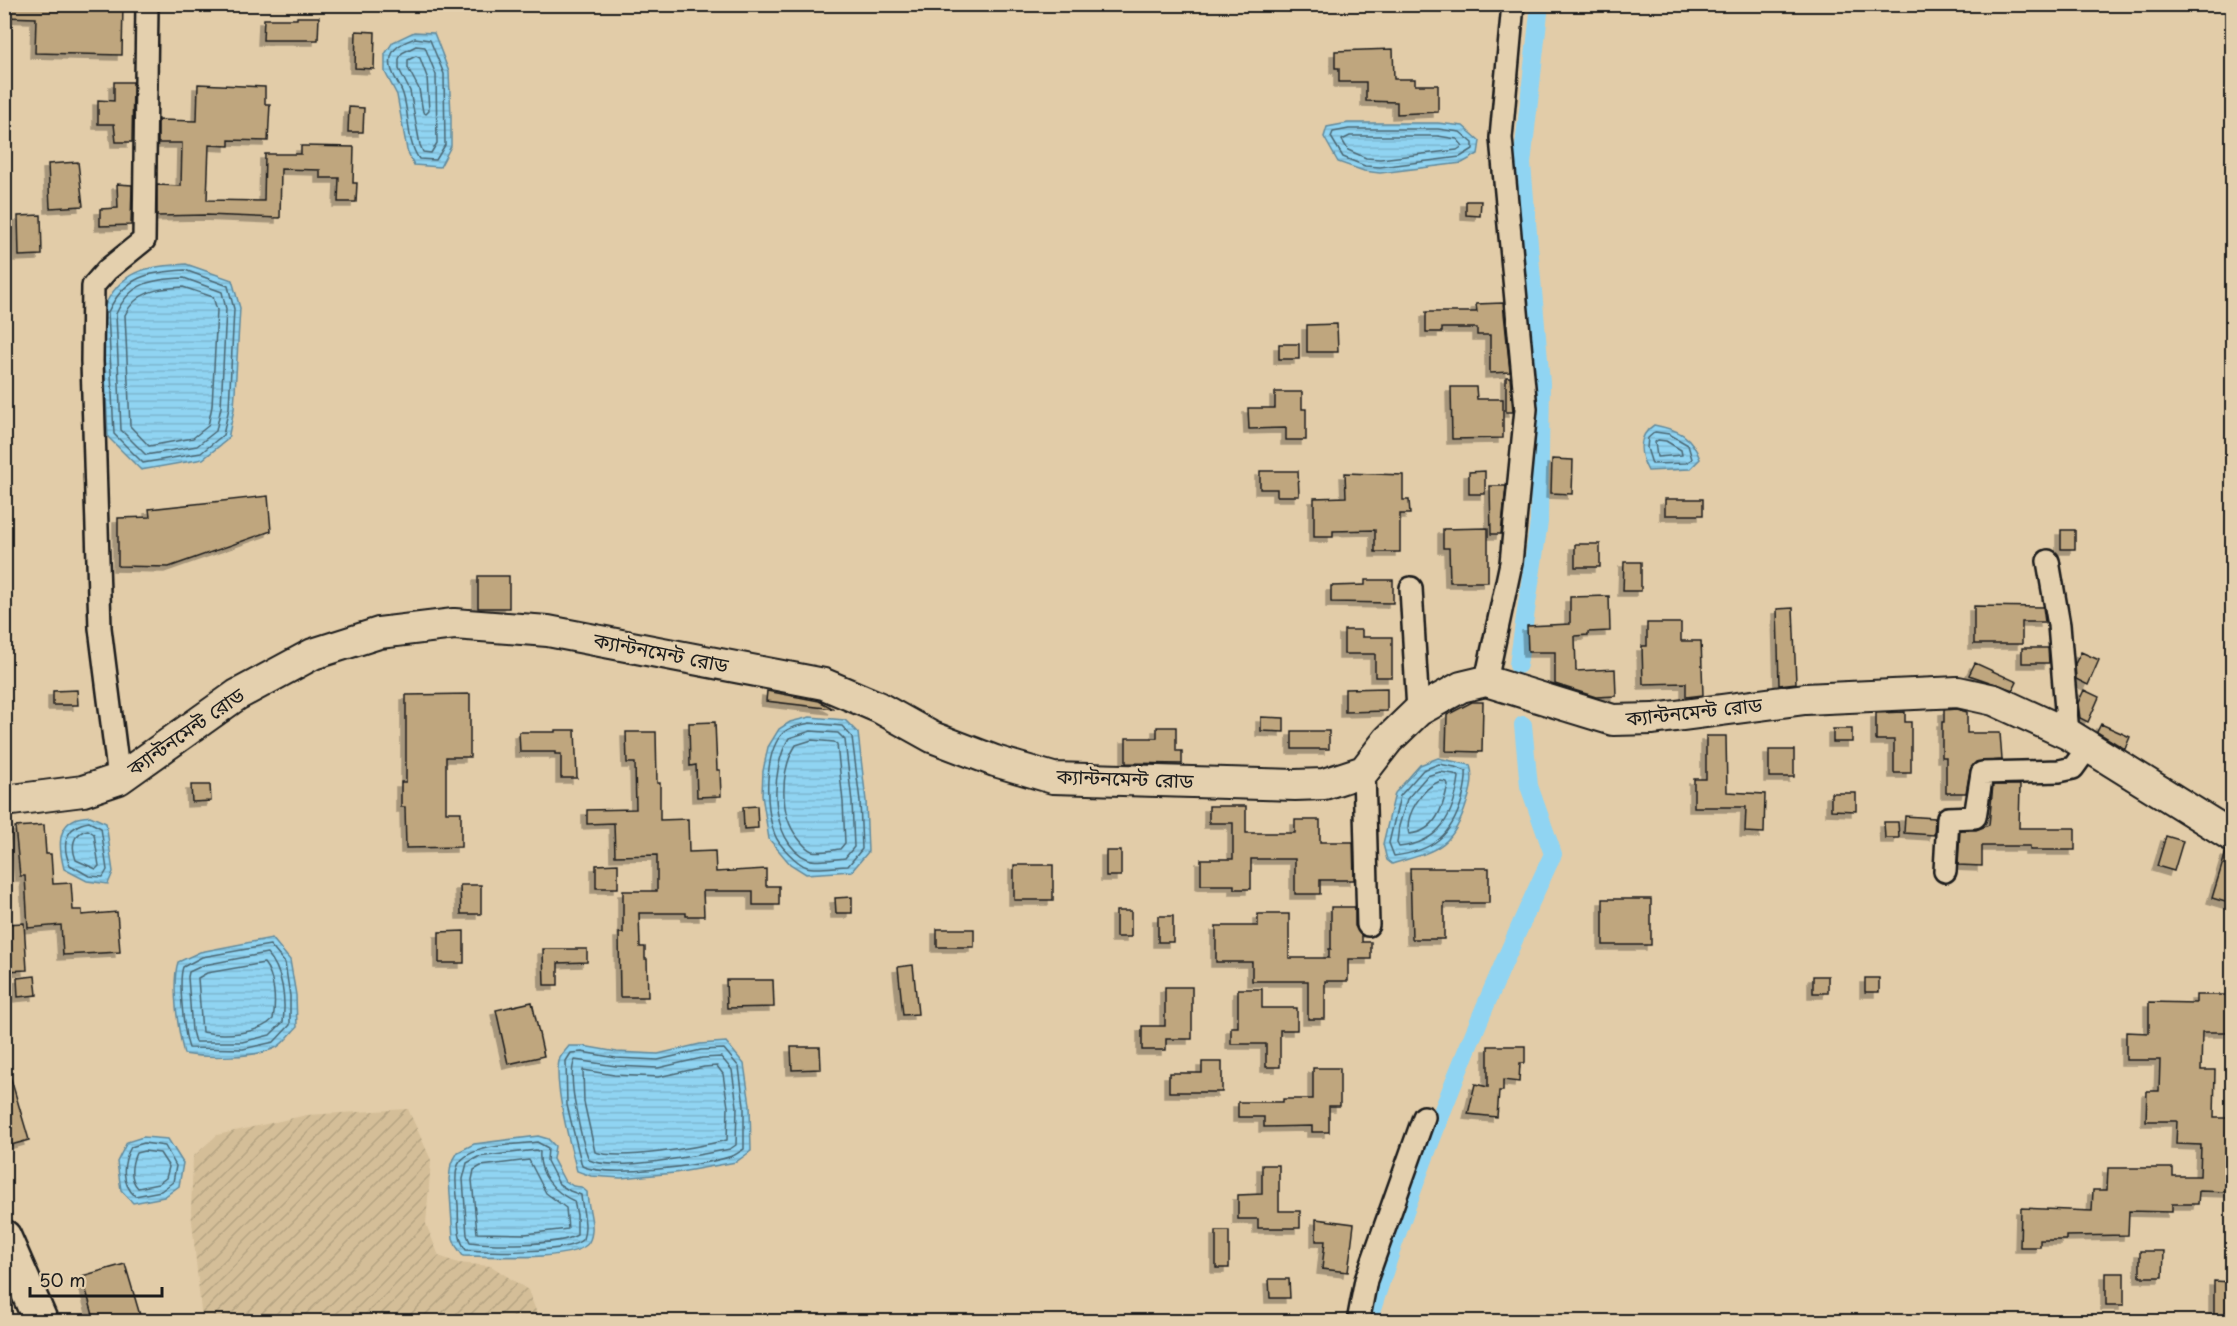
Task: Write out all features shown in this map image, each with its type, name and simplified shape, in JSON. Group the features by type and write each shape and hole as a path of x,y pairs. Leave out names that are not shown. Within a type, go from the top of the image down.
{"highway":[{"path":"4,1237 41,1322"}],"main road":[{"name":"ক্যান্টনমেন্ট রোড","path":"4,801 83,791 119,779 237,695 313,654 379,633 454,624 548,631 824,684 878,707 932,737 995,761 1053,778 1294,785 1324,784 1364,771"},
{"name":"ক্যান্টনমেন্ট রোড","path":"1486,681 1613,720 1653,719 1804,699 1958,693 1994,700 2078,741 2232,836"},
{"path":"1364,771 1388,740 1418,711 1461,687 1486,681"}],"street":[{"path":"119,779 100,628 92,361 93,286 107,270 144,240 147,4"},
{"path":"1486,681 1511,563 1526,409 1501,138 1513,4"},
{"path":"1945,871 1948,818 1975,817 1982,773 2059,771 2073,768 2078,741 2048,561"},
{"path":"1411,588 1418,711"},
{"path":"1364,771 1368,925"},
{"path":"1358,1322 1366,1280 1424,1118"}],"shaded area":[{"path":"408,1109 431,1160 426,1224 439,1256 458,1263 491,1266 528,1290 540,1321 202,1321 191,1211 193,1157 217,1135 307,1115"}],"water":[{"path":"414,32 434,33 449,72 451,146 440,167 414,165 407,150 397,95 385,72 385,54 393,42"},
{"path":"1348,123 1438,123 1463,126 1480,141 1478,154 1462,163 1380,173 1364,171 1338,162 1324,137 1327,127"},
{"path":"186,264 232,280 240,308 234,409 228,439 203,459 141,470 108,437 102,311 117,286 126,278 146,269"},
{"path":"1654,425 1683,435 1693,444 1700,459 1690,469 1648,471 1641,446 1648,429"},
{"path":"810,717 845,720 858,733 866,801 868,852 852,871 806,874 790,864 769,839 762,795 763,771 768,747 779,729 790,722"},
{"path":"1438,758 1470,765 1472,784 1462,818 1448,839 1440,846 1392,864 1387,860 1383,844 1395,793 1420,765"},
{"path":"90,816 106,823 113,872 108,884 87,881 64,869 60,841 64,828 75,819"},
{"path":"272,938 290,960 296,995 297,1027 277,1047 268,1051 218,1056 184,1054 175,995 178,962 200,952"},
{"path":"726,1042 744,1064 750,1105 751,1151 736,1162 675,1173 621,1178 591,1176 577,1171 563,1114 558,1081 560,1058 569,1046 658,1054 700,1044"},
{"path":"538,1136 548,1139 555,1146 553,1159 564,1180 587,1192 592,1224 589,1242 568,1253 550,1255 463,1256 453,1238 449,1179 451,1164 458,1152 474,1144"},
{"path":"143,1137 168,1139 183,1163 179,1186 164,1197 133,1203 121,1190 117,1162 127,1142"}],"building":[{"path":"4,4 123,4 122,55 35,53 36,18 4,17"},
{"path":"297,17 319,17 318,40 263,40 264,19 297,19"},
{"path":"356,31 375,32 374,69 355,68"},
{"path":"1393,49 1394,79 1415,79 1415,85 1438,85 1438,112 1397,114 1397,102 1366,101 1366,82 1339,82 1339,68 1335,68 1335,51"},
{"path":"114,82 133,82 132,142 116,142 114,124 98,124 98,100 114,101"},
{"path":"198,84 265,87 265,104 270,104 268,141 229,140 229,146 209,145 207,200 264,201 265,154 301,154 301,146 304,146 354,147 353,183 357,183 356,202 338,202 339,178 320,178 320,170 281,169 280,218 157,216 157,185 181,186 182,143 158,143 158,120 197,121"},
{"path":"349,107 364,108 363,132 348,132"},
{"path":"78,162 83,206 50,208 48,164"},
{"path":"117,184 132,185 131,225 100,226 100,209 118,208"},
{"path":"1466,201 1481,201 1480,216 1466,215"},
{"path":"41,215 42,255 19,256 18,216"},
{"path":"1503,303 1510,372 1490,373 1490,335 1477,335 1477,328 1442,328 1442,332 1426,332 1426,312 1477,312 1476,304"},
{"path":"1337,324 1338,352 1307,352 1307,325"},
{"path":"1279,344 1299,344 1299,359 1279,359"},
{"path":"1506,377 1510,377 1513,412 1506,412"},
{"path":"1451,387 1476,387 1477,399 1503,399 1503,438 1452,439"},
{"path":"1275,392 1302,392 1302,409 1306,409 1306,440 1286,440 1286,428 1249,429 1248,408 1275,408"},
{"path":"1552,459 1573,460 1572,494 1551,493"},
{"path":"1260,471 1298,471 1299,496 1277,496 1277,489 1260,489"},
{"path":"1485,471 1485,494 1469,494 1469,472"},
{"path":"1345,473 1403,475 1403,500 1409,500 1410,514 1400,514 1400,552 1375,552 1375,530 1333,531 1333,537 1314,537 1314,498 1346,497"},
{"path":"1490,486 1506,486 1501,534 1491,534"},
{"path":"268,496 271,531 169,567 118,566 118,518 150,517 149,509"},
{"path":"1665,499 1703,499 1703,515 1665,515"},
{"path":"1488,528 1488,582 1450,582 1449,548 1443,548 1443,529"},
{"path":"2061,530 2075,530 2075,549 2061,549"},
{"path":"1575,544 1600,544 1600,567 1575,567"},
{"path":"1624,562 1641,562 1641,591 1623,591"},
{"path":"478,576 509,576 509,608 478,608"},
{"path":"1365,580 1393,580 1393,603 1331,602 1331,586 1365,585"},
{"path":"1609,596 1610,631 1588,632 1588,635 1575,636 1576,671 1615,669 1616,696 1596,697 1555,684 1555,652 1528,652 1527,626 1570,624 1570,597"},
{"path":"1974,606 2043,607 2045,622 2022,622 2022,644 1974,644"},
{"path":"1793,608 1796,683 1779,685 1777,609"},
{"path":"1647,623 1681,623 1681,641 1701,641 1703,695 1686,697 1686,683 1643,684 1642,646 1647,646"},
{"path":"1344,630 1362,630 1362,637 1392,637 1392,677 1375,677 1375,654 1344,654"},
{"path":"2022,648 2048,648 2049,663 2022,663"},
{"path":"2081,652 2099,660 2088,685 2076,679 2075,664"},
{"path":"1975,663 2017,682 2013,690 1969,675"},
{"path":"1387,688 1387,711 1345,712 1345,689"},
{"path":"77,690 78,705 53,705 53,691"},
{"path":"2084,690 2099,697 2088,722 2080,718 2078,703"},
{"path":"767,691 819,701 834,709 766,701"},
{"path":"470,694 470,757 446,757 446,812 461,812 461,847 406,848 405,807 401,807 401,782 406,782 406,695"},
{"path":"1472,702 1483,702 1482,752 1446,751 1447,715"},
{"path":"1956,709 1967,712 1967,733 2000,733 2002,760 1976,762 1970,770 1966,793 1946,793 1946,757 1942,757 1942,722 1944,722 1944,710"},
{"path":"1905,712 1905,722 1911,722 1911,773 1894,773 1894,740 1876,740 1876,713"},
{"path":"1261,717 1284,718 1284,732 1261,731"},
{"path":"715,722 717,770 720,770 721,796 697,797 696,765 690,766 689,723"},
{"path":"2101,724 2130,737 2125,749 2097,732"},
{"path":"1157,727 1176,727 1176,751 1182,751 1182,764 1126,763 1126,738 1157,738"},
{"path":"1833,729 1852,729 1852,742 1833,742"},
{"path":"555,730 575,730 577,778 561,778 561,754 520,752 519,732 555,732"},
{"path":"1292,731 1329,731 1329,749 1292,749"},
{"path":"626,732 656,732 660,820 688,819 689,852 715,851 716,872 766,869 766,886 779,886 779,905 753,905 753,891 703,891 704,916 686,916 686,913 639,913 640,947 645,947 645,959 647,959 648,997 620,997 619,933 623,933 623,891 657,891 657,855 615,856 614,823 587,824 587,810 636,809 635,763 627,763"},
{"path":"1706,736 1726,736 1727,792 1765,794 1764,833 1745,832 1746,807 1694,807 1694,779 1706,779"},
{"path":"1769,750 1794,750 1794,777 1769,777"},
{"path":"191,785 210,785 211,801 192,802"},
{"path":"1993,785 2020,785 2019,828 2075,828 2075,850 2030,850 2030,846 1982,846 1982,866 1958,865 1960,830 1976,830 1989,825"},
{"path":"1831,793 1856,793 1856,811 1831,810"},
{"path":"757,806 758,828 744,829 743,807"},
{"path":"1209,806 1246,806 1246,833 1295,833 1295,820 1320,820 1320,842 1353,842 1354,880 1320,880 1320,894 1295,894 1295,859 1251,859 1251,889 1234,889 1234,885 1201,885 1201,859 1233,859 1233,823 1209,823"},
{"path":"1905,816 1935,818 1934,835 1904,833"},
{"path":"1884,822 1898,822 1899,838 1885,838"},
{"path":"44,825 46,854 51,854 53,884 71,883 73,910 82,910 82,915 117,912 120,952 63,955 61,925 28,928 25,876 20,876 15,827"},
{"path":"2166,836 2183,841 2174,871 2157,866"},
{"path":"1106,851 1121,851 1121,876 1106,876"},
{"path":"2226,852 2232,853 2232,904 2212,898"},
{"path":"618,864 618,888 596,888 596,865"},
{"path":"1014,865 1053,865 1053,900 1014,900"},
{"path":"1410,868 1489,868 1489,903 1444,903 1444,939 1412,939"},
{"path":"460,885 481,885 481,914 461,914"},
{"path":"852,897 852,913 836,913 835,898"},
{"path":"1603,899 1651,899 1651,945 1603,945"},
{"path":"1331,907 1355,907 1355,926 1362,936 1362,942 1371,942 1371,959 1348,959 1348,981 1325,981 1325,1019 1308,1019 1308,981 1252,981 1252,962 1216,962 1216,926 1258,926 1258,914 1289,914 1289,958 1329,958"},
{"path":"1116,911 1131,911 1131,937 1116,937"},
{"path":"1158,916 1173,916 1173,942 1158,942"},
{"path":"24,923 27,970 4,971 4,924"},
{"path":"937,929 974,929 974,947 937,947"},
{"path":"464,931 464,963 439,963 439,932"},
{"path":"543,949 587,949 587,962 558,963 558,985 544,985"},
{"path":"913,965 918,1014 903,1015 898,967"},
{"path":"35,976 37,995 18,997 17,978"},
{"path":"1813,976 1828,976 1828,993 1813,993"},
{"path":"1865,978 1879,978 1879,992 1865,992"},
{"path":"726,980 773,980 774,1007 727,1008"},
{"path":"1165,987 1192,987 1192,1039 1166,1039 1166,1050 1142,1050 1142,1026 1165,1026"},
{"path":"1238,989 1262,989 1262,1008 1297,1008 1297,1030 1280,1030 1280,1067 1266,1067 1266,1044 1231,1044 1231,1027 1238,1027"},
{"path":"2196,995 2228,995 2228,1032 2202,1032 2201,1070 2215,1070 2214,1118 2232,1118 2230,1192 2199,1191 2198,1204 2172,1204 2172,1212 2129,1211 2128,1235 2066,1236 2066,1240 2040,1240 2040,1247 2020,1247 2021,1208 2092,1211 2093,1190 2107,1190 2108,1168 2173,1168 2173,1176 2200,1176 2201,1145 2176,1144 2177,1121 2146,1121 2147,1091 2159,1091 2160,1060 2126,1060 2126,1032 2149,1033 2149,1002 2196,1003"},
{"path":"532,1002 544,1056 508,1064 496,1010"},
{"path":"1488,1046 1525,1046 1525,1063 1520,1063 1519,1082 1503,1080 1503,1091 1499,1091 1497,1117 1468,1114 1475,1084 1488,1087"},
{"path":"791,1047 820,1047 821,1069 792,1070"},
{"path":"1202,1062 1222,1062 1222,1092 1169,1092 1169,1073 1202,1073"},
{"path":"1313,1068 1340,1068 1340,1106 1329,1106 1329,1132 1312,1132 1312,1126 1264,1127 1264,1117 1238,1117 1238,1102 1313,1099"},
{"path":"8,1069 29,1140 11,1145 4,1123 4,1070"},
{"path":"1262,1165 1279,1165 1279,1211 1300,1211 1300,1228 1258,1228 1258,1219 1238,1219 1238,1195 1262,1194"},
{"path":"1316,1219 1354,1224 1348,1272 1322,1269 1325,1241 1316,1241"},
{"path":"1216,1231 1229,1231 1229,1268 1216,1268"},
{"path":"2140,1251 2164,1251 2163,1277 2140,1277"},
{"path":"125,1264 142,1322 95,1322 82,1276"},
{"path":"2106,1273 2124,1273 2124,1305 2106,1305"},
{"path":"1269,1279 1289,1279 1290,1298 1270,1298"},
{"path":"2214,1281 2232,1282 2232,1315 2214,1315"}],"waterway":[{"path":"1518,665 1539,522 1541,383 1522,164 1540,4"},
{"path":"1368,1322 1408,1203 1453,1085 1501,969 1553,854 1529,786 1523,725"}]}
